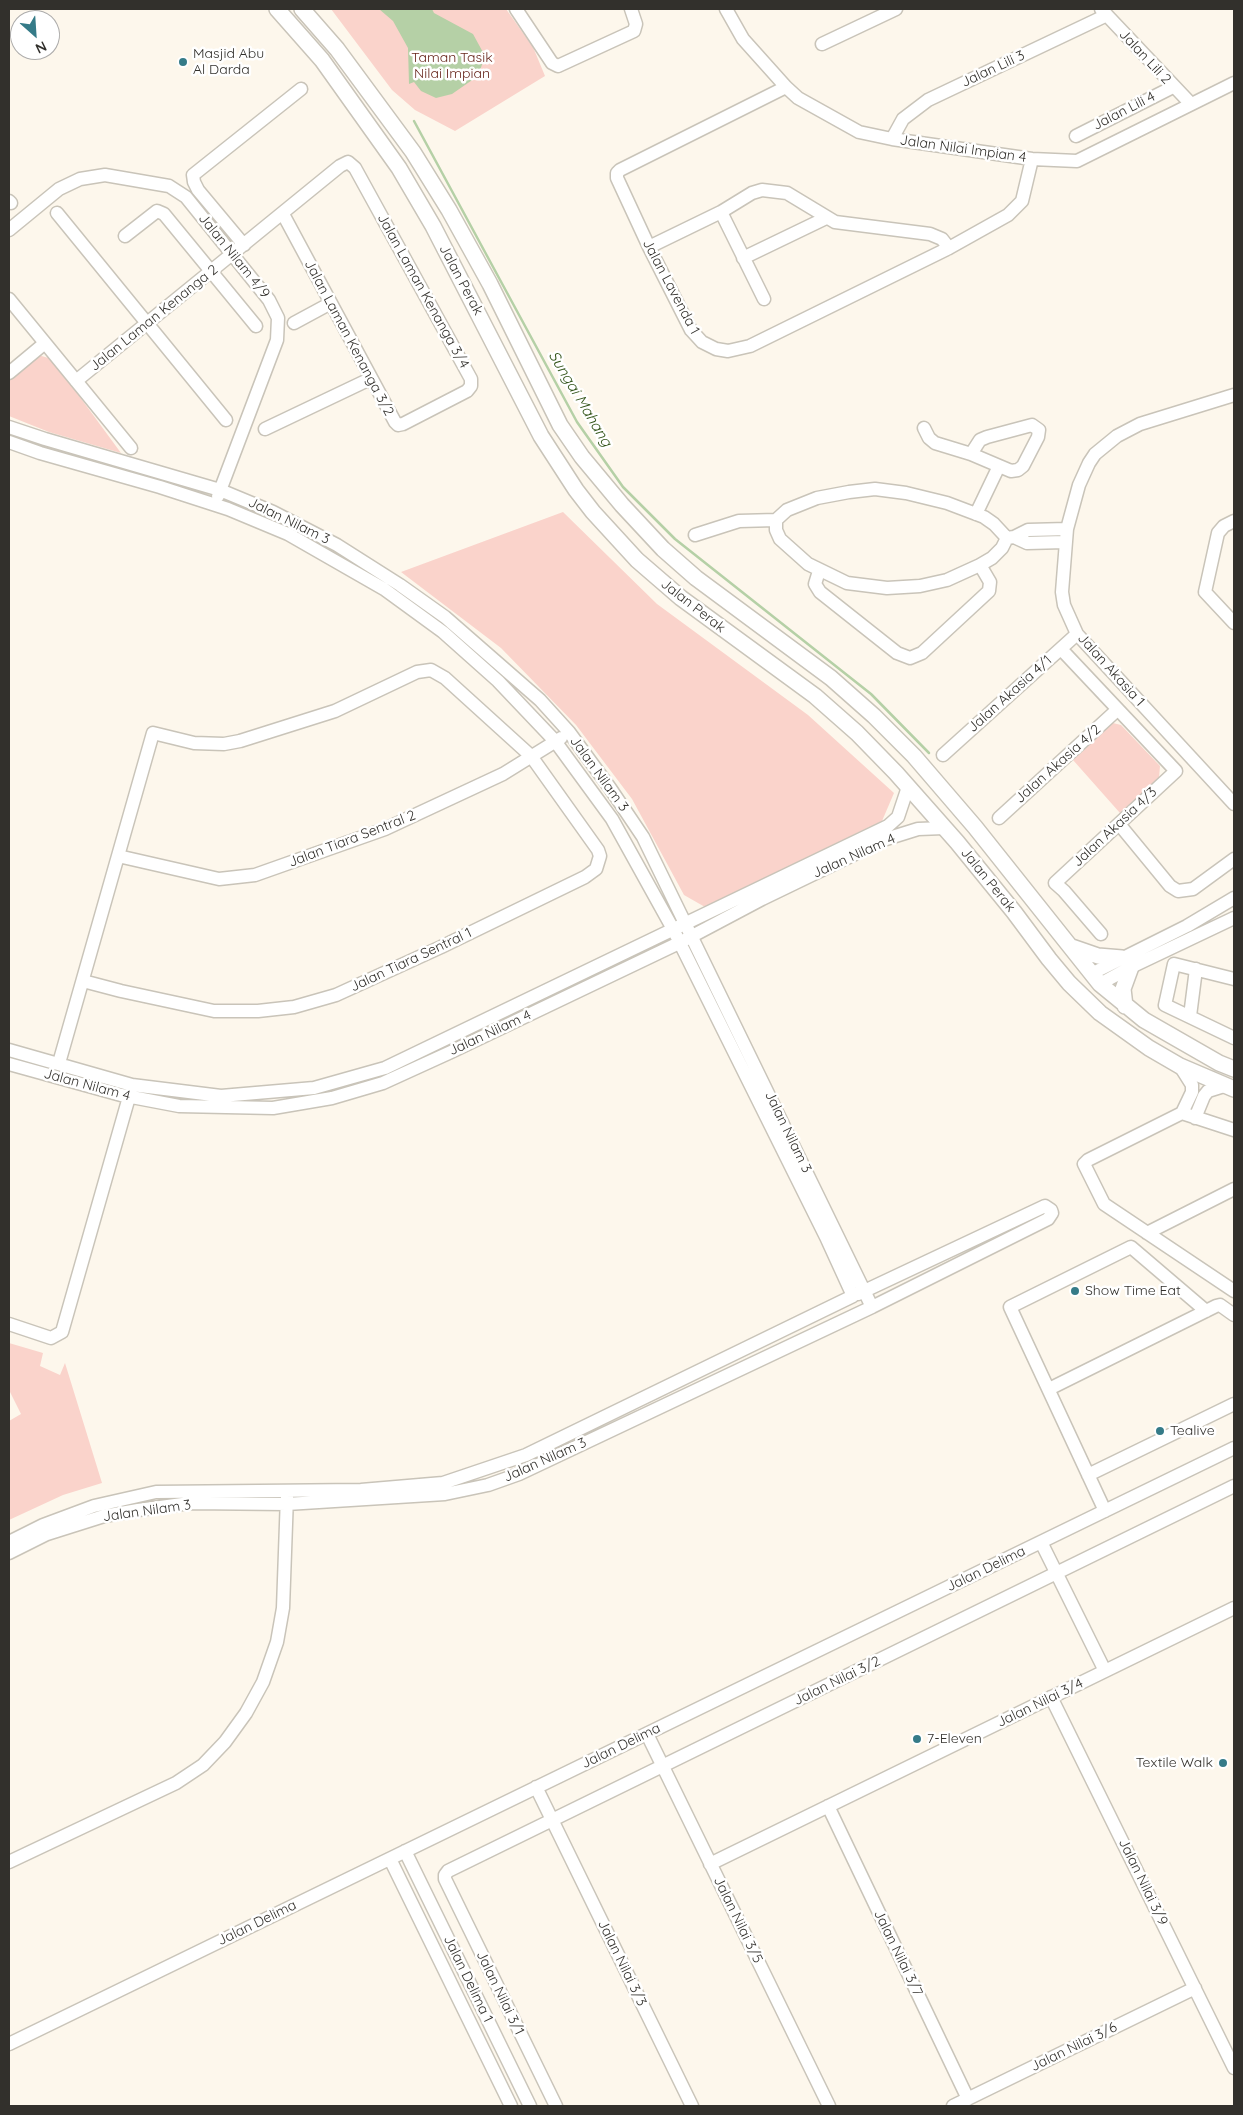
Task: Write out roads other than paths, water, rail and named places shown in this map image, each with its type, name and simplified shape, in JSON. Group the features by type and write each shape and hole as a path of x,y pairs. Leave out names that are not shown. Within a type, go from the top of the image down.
{"main road":[{"name":"Jalan Perak","path":"277,9 322,60 398,168 433,226 541,436 576,490 593,512 644,567 715,625 815,696 857,734 908,786 1014,912 1069,983 1100,1013 1125,1032 1180,1066 1229,1088"},
{"name":"Jalan Perak","path":"302,9 337,49 413,152 449,210 490,284 560,425 582,457 663,549 703,583 831,678 874,716 914,756 975,826 1072,947 1094,980 1144,1020 1219,1063 1234,1068"},
{"path":"1014,912 1035,929 1068,969 1080,980 1094,980 1092,995 1112,1013 1125,1032"},
{"path":"1072,947 1126,963 1123,989 1125,1006"}],"street":[{"path":"516,9 556,66 560,66 636,29 631,9"},
{"name":"Jalan Nilai Impian 4","path":"726,9 743,39 786,87 805,103 859,132 892,139 1032,159 1081,160 1234,83"},
{"path":"822,44 896,9"},
{"name":"Jalan Lili 2","path":"1104,12 1190,104"},
{"name":"Jalan Lili 3","path":"892,139 903,119 928,100 1104,12"},
{"name":"Jalan Lavenda 1","path":"786,87 618,171 617,178 693,334 710,346 728,351 750,346 996,223 1017,208 1025,194 1032,159"},
{"name":"Jalan Lili 4","path":"1076,136 1173,87"},
{"path":"244,245 198,190 193,175 301,89"},
{"name":"Jalan Laman Kenanga 2","path":"76,381 340,166 348,162"},
{"name":"Jalan Laman Kenanga 3/4","path":"348,162 360,176 471,379 471,386 467,390 435,407"},
{"name":"Jalan Nilam 4/9","path":"9,230 70,183 92,176 105,175 168,186 186,197 269,300 278,318 277,340 214,504"},
{"path":"649,246 721,212 752,193 762,190 787,193 826,218 849,224 930,234 942,239 949,248"},
{"path":"125,236 156,211 164,214 256,326"},
{"path":"721,212 764,299"},
{"path":"57,213 226,420"},
{"name":"Jalan Laman Kenanga 3/2","path":"283,214 394,422 398,424 435,407"},
{"path":"743,258 826,218"},
{"path":"9,299 131,448"},
{"path":"294,323 331,303"},
{"path":"9,373 45,343"},
{"path":"265,429 370,379"},
{"name":"Jalan Akasia 1","path":"1232,799 1077,634 1062,599 1063,563 1067,529 1089,463 1107,442 1150,420 1234,395"},
{"path":"924,428 929,438 935,442 971,454 1010,471 1021,468 1038,437 1037,428 1028,426 987,437 980,440 971,454"},
{"name":"Jalan Nilam 3","path":"9,427 220,490 273,512 337,545 445,616 540,700 569,732 615,794 643,837 692,936 859,1294"},
{"name":"Jalan Nilam 3","path":"9,442 40,453 214,504 288,534 384,589 443,632 498,681 555,742 612,819 674,929 679,943 826,1237 859,1294"},
{"path":"976,514 999,466"},
{"path":"695,535 739,521 776,520 787,510 817,498 849,492 875,490 906,493 947,503 976,514 994,524 1011,537 1024,543 1065,542"},
{"path":"1047,530 1073,508"},
{"path":"776,520 776,530 780,539 808,564 847,583 868,587 905,588 934,584 980,565 997,554 1011,537 1025,531 1067,529"},
{"path":"1234,521 1224,526 1218,533 1205,592 1234,623"},
{"path":"1040,543 1063,563"},
{"path":"819,571 815,584 820,592 898,654 910,658 922,653 990,591 990,582 980,565"},
{"name":"Jalan Akasia 4/1","path":"944,755 1077,634"},
{"path":"1061,649 1117,710"},
{"name":"Jalan Tiara Sentral 1","path":"83,981 127,993 214,1011 258,1011 294,1006 336,994 592,873 598,866 600,856 598,850 531,756 445,678 431,670 417,672 335,711 240,741 207,744 153,733 118,856"},
{"name":"Jalan Akasia 4/3","path":"1101,934 1055,883 1176,771 1117,710"},
{"name":"Jalan Akasia 4/2","path":"1000,818 1117,710"},
{"name":"Jalan Tiara Sentral 2","path":"118,856 219,879 255,875 385,829 503,774 569,732"},
{"name":"Jalan Nilam 4","path":"9,1050 132,1085 221,1096 314,1088 384,1068 888,826 898,817 908,786"},
{"path":"1119,824 1170,886 1178,891 1193,889 1234,859"},
{"name":"Jalan Nilam 4","path":"9,1064 129,1097 179,1106 273,1108 340,1096 383,1083 679,943 762,899 886,839 918,829 944,828"},
{"path":"59,1063 118,856"},
{"path":"1094,980 1126,963 1234,898"},
{"path":"1126,963 1234,918"},
{"path":"1234,978 1174,964 1165,1005 1234,1038"},
{"path":"1190,1016 1196,969"},
{"path":"1180,1066 1192,1085 1192,1092 1182,1113 1088,1160 1084,1164 1104,1204 1234,1291"},
{"path":"1195,1118 1208,1091 1229,1088"},
{"path":"9,1324 51,1338 59,1334 65,1327 129,1097"},
{"path":"1182,1113 1234,1130"},
{"path":"1147,1233 1234,1189"},
{"name":"Jalan Nilam 3","path":"9,1542 68,1515 135,1495 176,1490 287,1498 443,1483 496,1467 526,1455 1045,1206 1052,1213 1048,1219 866,1309 519,1474 488,1485 445,1494 287,1498 190,1503 104,1516 46,1534 9,1553"},
{"path":"1105,1511 1010,1307 1131,1247 1206,1310"},
{"path":"859,1294 866,1309"},
{"path":"1049,1390 1206,1310 1220,1305 1234,1315"},
{"path":"1088,1475 1234,1404"},
{"name":"Jalan Delima","path":"9,2044 1234,1448"},
{"name":"Jalan Nilai 3/2","path":"408,1897 445,1879 448,1871 1234,1486"},
{"path":"9,1862 176,1783 203,1765 225,1742 246,1713 263,1682 277,1642 282,1608 287,1498"},
{"path":"1041,1542 1105,1671"},
{"name":"Jalan Nilai 3/4","path":"710,1864 1234,1608"},
{"name":"Jalan Nilai 3/9","path":"1051,1697 1234,2068"},
{"name":"Jalan Nilai 3/5","path":"647,1734 829,2106"},
{"name":"Jalan Nilai 3/3","path":"536,1787 692,2106"},
{"name":"Jalan Nilai 3/7","path":"828,1806 968,2099"},
{"name":"Jalan Delima 1","path":"405,1851 530,2106"},
{"name":"Jalan Delima 1","path":"390,1859 511,2106"},
{"name":"Jalan Nilai 3/1","path":"445,1879 556,2106"},
{"name":"Jalan Nilai 3/6","path":"953,2106 1195,1988"}],"waterway":[{"name":"Sungai Mahang","path":"414,121 577,422 623,487 675,539 871,694 929,753"}],"place":[{"name":"Masjid Abu Al Darda","path":"183,62"},
{"name":"Show Time Eat","path":"1075,1291"},
{"name":"Tealive","path":"1160,1431"},
{"name":"7-Eleven","path":"917,1739"},
{"name":"Textile Walk","path":"1223,1763"}],"park label":[{"name":"Taman Tasik Nilai Impian","path":"452,66"}]}
